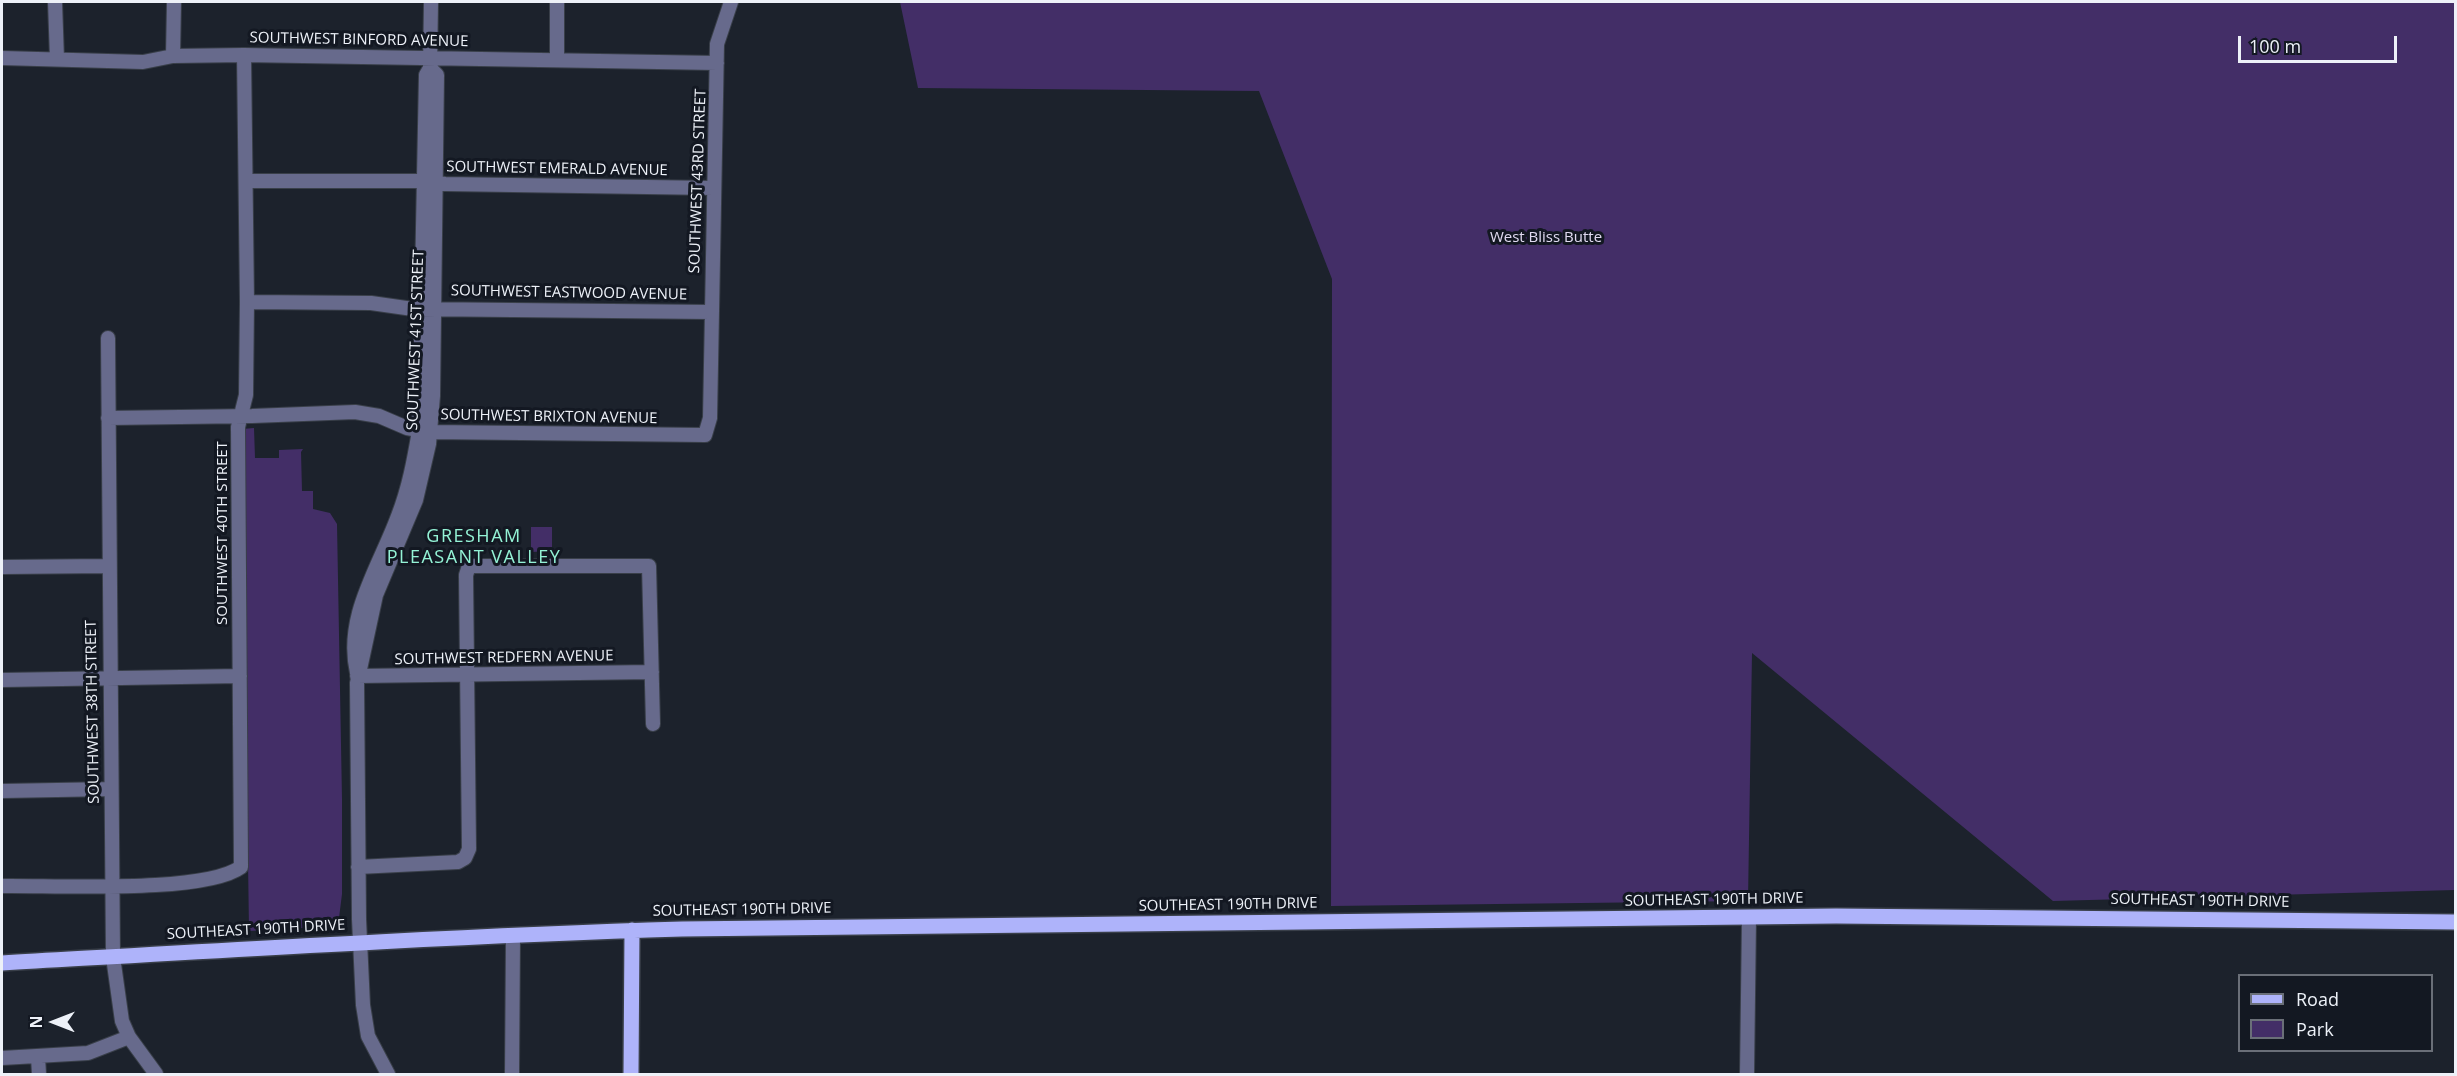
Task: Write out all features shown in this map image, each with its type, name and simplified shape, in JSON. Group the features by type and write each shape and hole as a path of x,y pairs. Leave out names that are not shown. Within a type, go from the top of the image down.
{"main road":[{"name":"SOUTHEAST 190TH DRIVE","path":"2,963 360,942 632,930 1749,918 2456,922"},
{"path":"631,1074 632,930"}],"street":[{"path":"55,2 57,59"},
{"path":"173,56 174,2"},
{"name":"SOUTHWEST 41ST STREET","path":"388,1074 372,1046 366,1026 358,867 357,676 352,654 358,615 368,584 403,501 424,432 429,308 430,182 426,75 431,64 431,2"},
{"path":"557,2 557,60"},
{"name":"SOUTHWEST 43RD STREET","path":"705,435 710,418 717,44 730,2"},
{"name":"SOUTHWEST BINFORD AVENUE","path":"2,58 143,62 173,56 244,55 431,64 557,60 717,63"},
{"name":"SOUTHWEST 40TH STREET","path":"112,885 206,881 234,873 241,867 238,427 246,395 244,55"},
{"name":"SOUTHWEST EMERALD AVENUE","path":"246,181 713,188"},
{"name":"SOUTHWEST EASTWOOD AVENUE","path":"247,302 371,303 429,308 711,312"},
{"name":"SOUTHWEST 38TH STREET","path":"108,338 108,566 113,957 117,1003 129,1037 156,1074"},
{"name":"SOUTHWEST BRIXTON AVENUE","path":"108,418 355,412 379,416 424,432 705,435"},
{"path":"358,867 458,862 465,858 469,849 467,567 495,565 649,566 653,724"},
{"path":"2,567 108,566"},
{"name":"SOUTHWEST REDFERN AVENUE","path":"357,676 652,672"},
{"path":"2,680 240,676"},
{"path":"2,790 111,789"},
{"path":"2,886 112,885"},
{"path":"1747,1074 1749,918"},
{"path":"512,1074 513,937"},
{"path":"2,1058 88,1053 129,1037"},
{"path":"38,1056 39,1074"}],"green space":[{"name":"West Bliss Butte","path":"900,2 2455,2 2455,890 2053,901 1752,653 1748,901 1331,906 1332,279 1259,91 918,88"},
{"path":"254,428 255,458 279,458 279,450 303,449 301,452 302,491 313,491 313,509 330,513 337,524 342,799 342,894 338,926 249,931 242,429"},
{"path":"531,527 552,527 552,551 531,552"}],"district":[{"name":"GRESHAM PLEASANT VALLEY","path":"474,547"}]}
